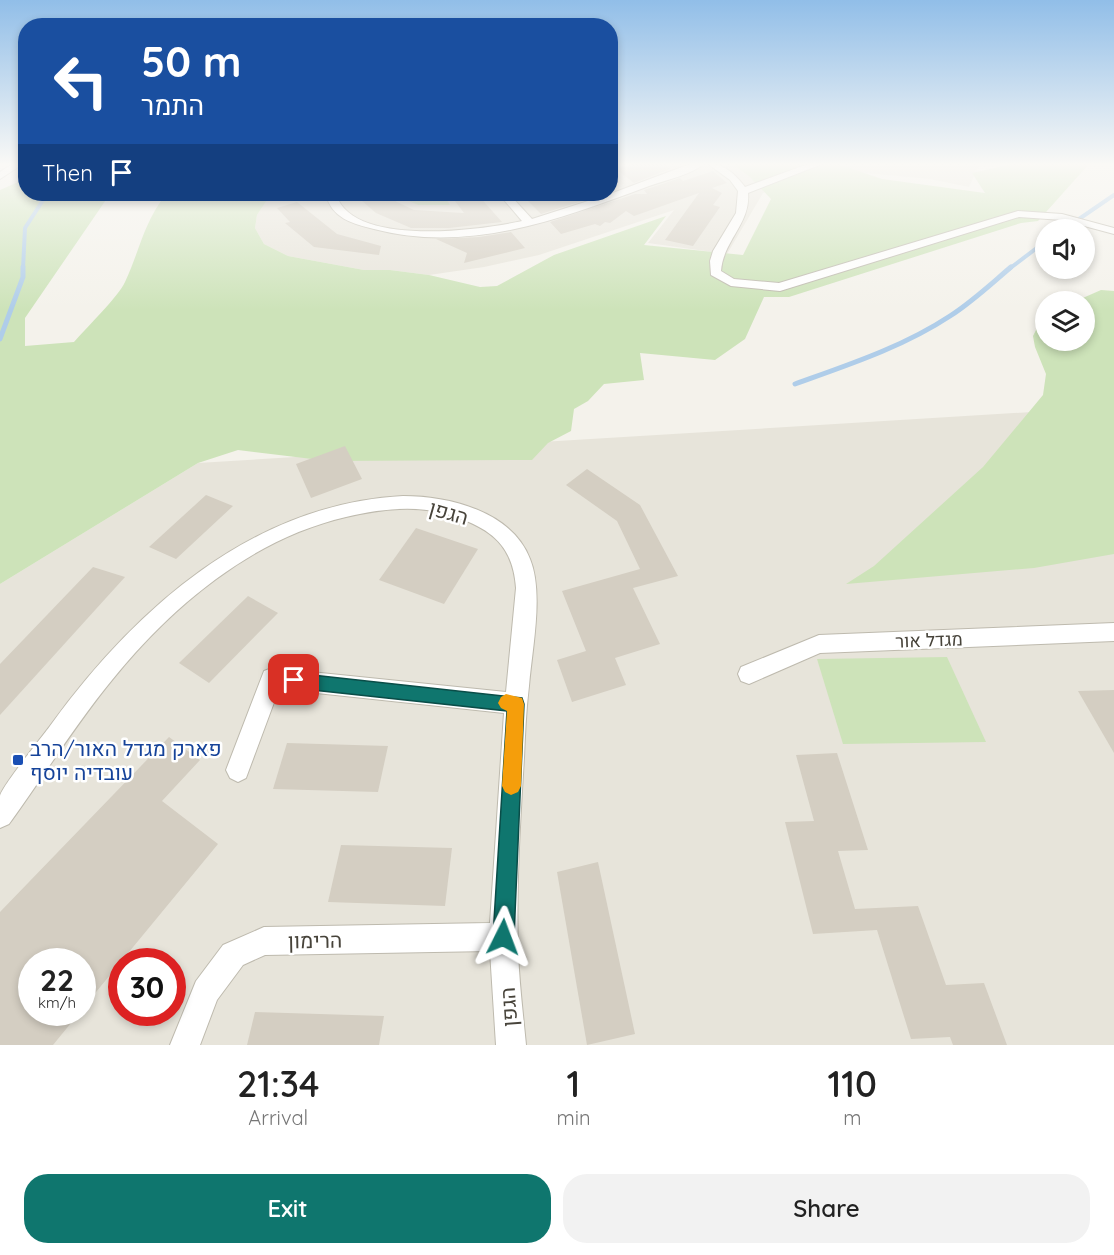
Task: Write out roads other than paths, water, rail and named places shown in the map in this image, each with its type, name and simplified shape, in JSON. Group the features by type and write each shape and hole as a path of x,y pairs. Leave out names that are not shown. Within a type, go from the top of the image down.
{"street":[{"path":"344,213 352,219 398,232 446,235 488,231 529,222 557,213"},
{"path":"521,213 529,222"},
{"path":"742,213 740,220 713,260 715,272 731,282 780,287 1018,214 1062,217 1114,231"},
{"name":"הגפן","path":"0,815 102,674 133,640 174,601 216,570 269,538 316,518 367,506 397,502 431,504 458,510 506,535 522,560 526,597 516,704 503,937 511,1045"},
{"name":"מגדל אור","path":"749,674 819,644 1114,632"},
{"path":"238,771 272,678 516,704"},
{"name":"הרימון","path":"186,1045 206,991 233,955 264,941 503,937"}],"waterway":[{"path":"23,269 25,228 35,213"},
{"path":"1079,219 1088,213"},
{"path":"1009,269 1035,249"},
{"path":"795,384 875,354 932,327 966,305 1011,267"},
{"path":"0,339 23,277 23,269"}],"place":[{"name":"פארק מגדל האור/הרב עובדיה יוסף","path":"18,760"}]}
